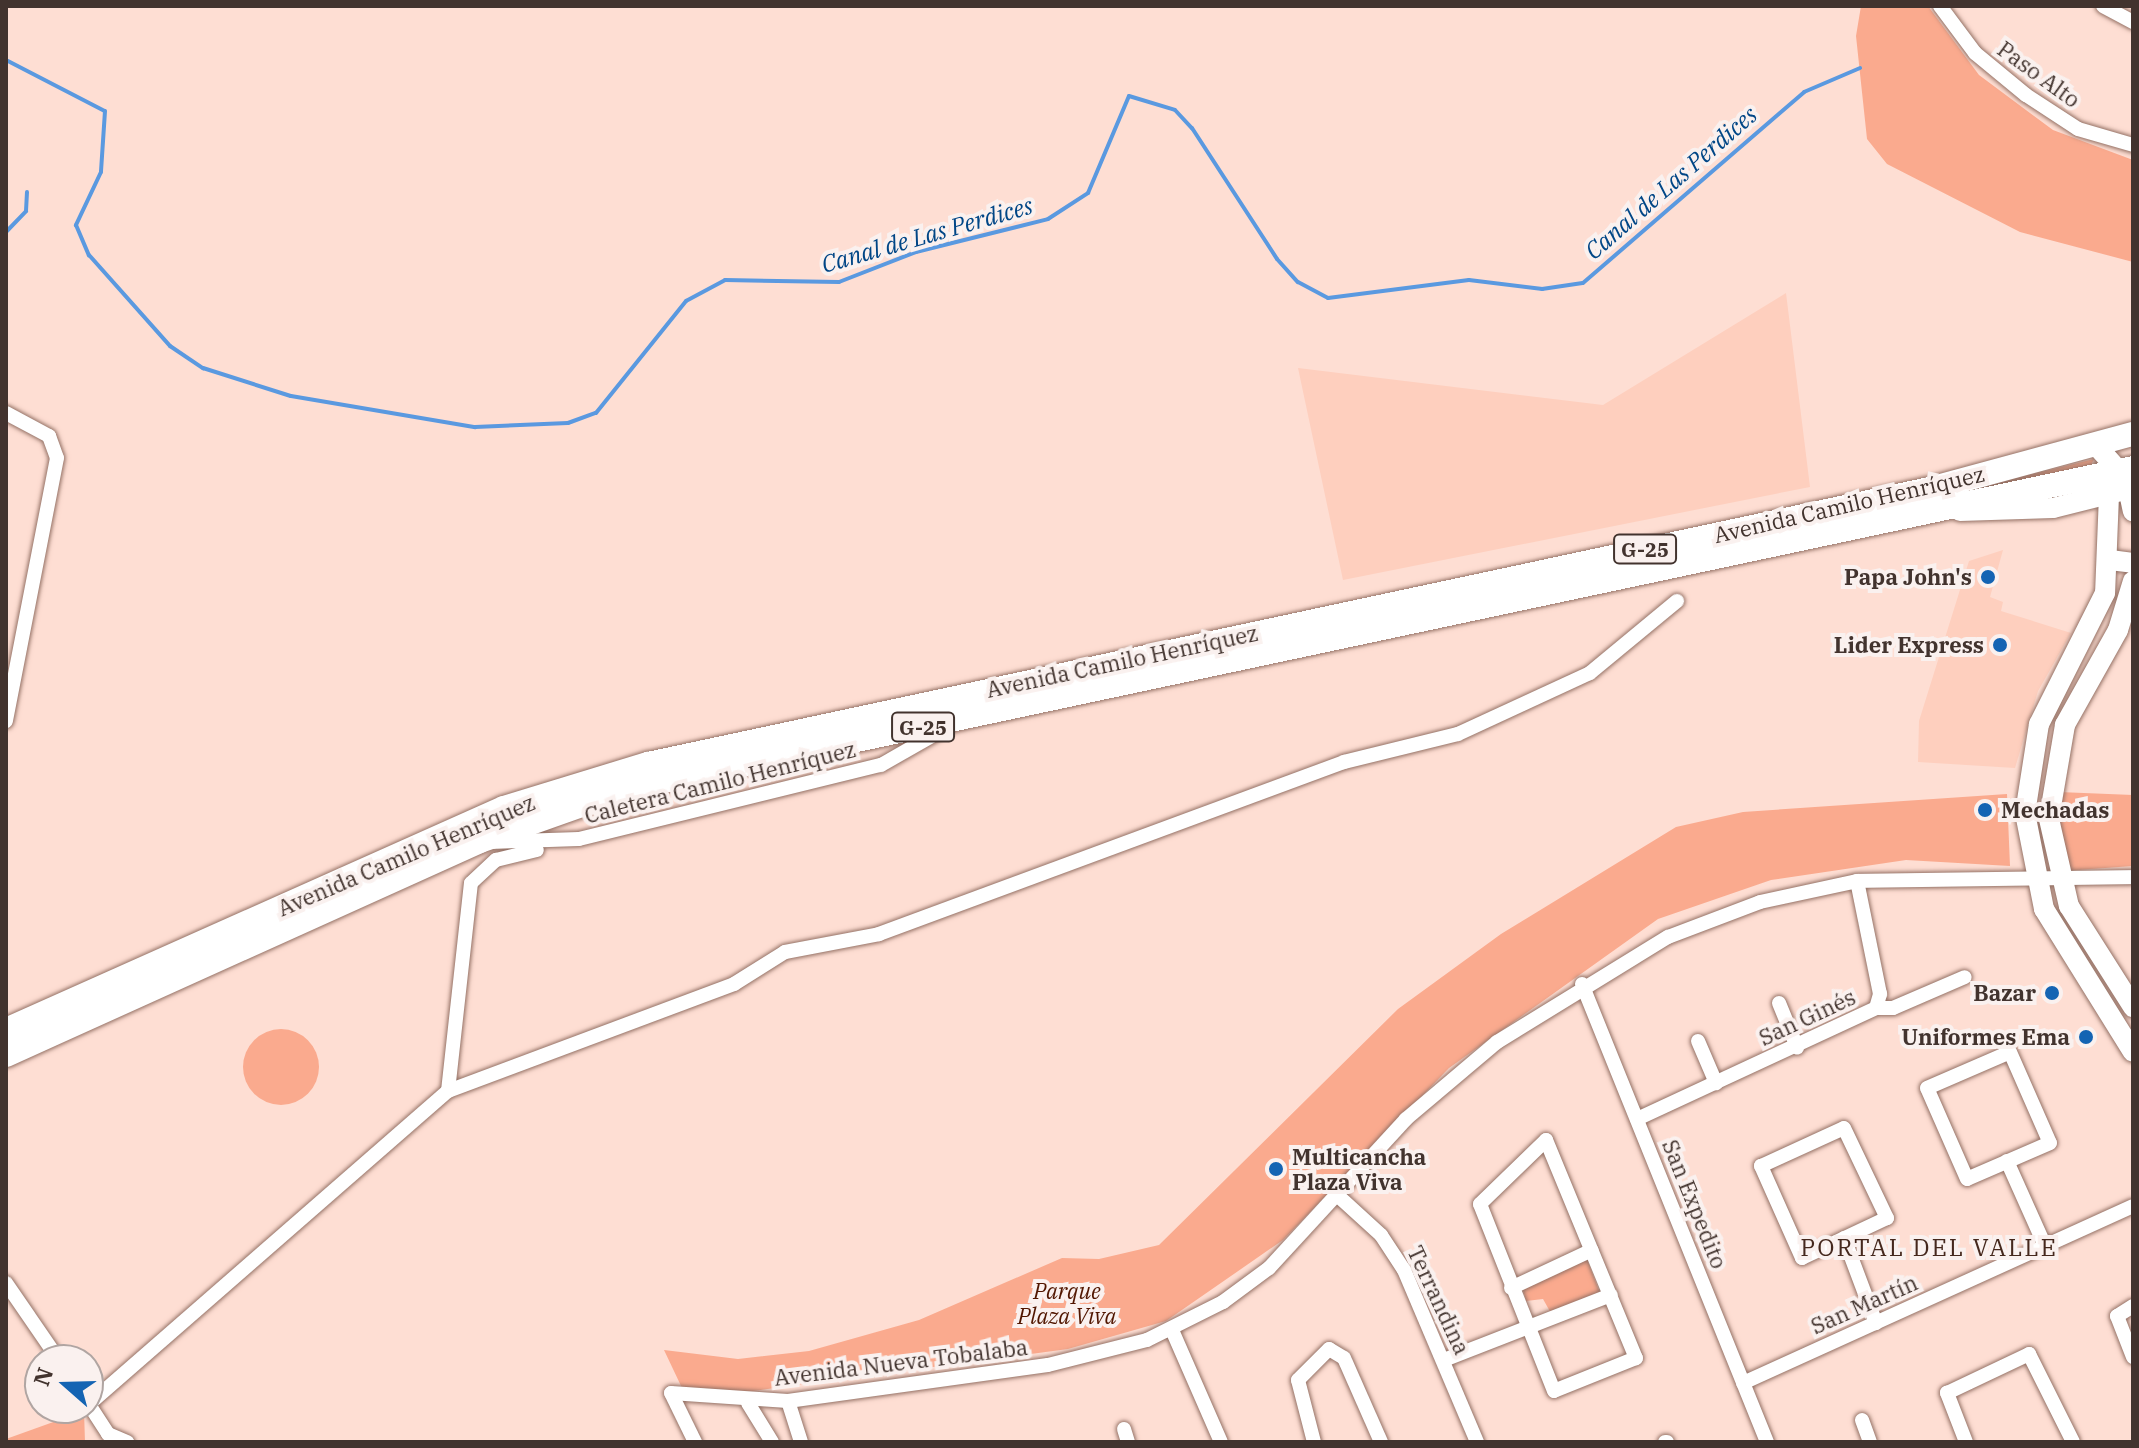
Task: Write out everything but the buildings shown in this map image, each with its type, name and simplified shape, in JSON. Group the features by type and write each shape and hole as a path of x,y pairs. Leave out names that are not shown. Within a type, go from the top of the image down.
{"main road":[{"name":"Avenida Camilo Henríquez","path":"6,1030 504,808 648,764 1930,489 2133,434"},
{"path":"2095,444 2130,475 2133,511"},
{"name":"Avenida Camilo Henríquez","path":"6,1055 480,841 669,778 2130,475"},
{"path":"2130,475 2109,495 2110,560 2094,624 2048,703 2033,746 2025,813 2035,878 2061,944 2133,1052"},
{"name":"Avenida Camilo Henríquez","path":"1951,510 2029,510 2109,495"},
{"path":"2110,560 2133,563"},
{"path":"2132,1003 2082,931 2060,878 2049,819 2054,761 2133,581"}],"street":[{"name":"Paso Alto","path":"1940,6 1975,53 2026,95 2078,129 2133,145"},
{"path":"2103,6 2133,22"},
{"path":"6,413 49,436 57,458 6,721"},
{"path":"104,1391 448,1091 734,984 785,952 879,934 1344,762 1458,734 1590,673 1677,601"},
{"name":"Caletera Camilo Henríquez","path":"480,841 579,839 881,765 957,720"},
{"path":"448,1091 477,871 579,839"},
{"name":"Avenida Nueva Tobalaba","path":"695,1442 671,1393 748,1403 788,1401 1048,1365 1172,1330 1269,1268 1432,1095 1582,984 1698,924 1857,881 2133,877"},
{"name":"San Ginés","path":"1637,1119 1876,1008 1880,994 1857,881"},
{"path":"1876,1008 1893,1008 1965,977"},
{"name":"San Expedito","path":"1582,984 1767,1442"},
{"path":"1779,1003 1797,1047"},
{"path":"1698,1041 1716,1083"},
{"path":"2010,1052 2050,1143 2007,1161 1967,1179 1927,1088 2010,1052"},
{"path":"1844,1128 1887,1218 1844,1238 1802,1258 1761,1166 1844,1128"},
{"path":"1546,1140 1592,1250 1636,1358 1554,1391 1480,1204 1546,1140"},
{"path":"2007,1161 2045,1246"},
{"name":"Terrandina","path":"1336,1194 1393,1252 1444,1360 1477,1442"},
{"name":"San Martín","path":"1743,1383 2133,1206"},
{"path":"1844,1238 1876,1323"},
{"path":"1511,1288 1592,1250"},
{"path":"6,1283 48,1344"},
{"path":"1444,1360 1611,1295"},
{"path":"2133,1306 2117,1316 2133,1357"},
{"path":"1172,1330 1221,1442"},
{"path":"1314,1442 1297,1385 1329,1349 1344,1358 1381,1442"},
{"path":"1966,1442 1947,1393 2029,1354 2073,1442"},
{"path":"788,1401 801,1442"},
{"path":"748,1403 772,1442"},
{"path":"1862,1420 1870,1442"},
{"path":"102,1424 108,1434 127,1442"}],"shaded area":[{"path":"1786,293 1810,487 1343,580 1298,368 1603,405"},
{"name":"Lider Express","path":"2003,550 1990,597 2003,602 2001,611 2071,633 2038,691 2015,768 1918,762 1919,721 1969,561"}],"green space":[{"path":"1861,6 1928,6 1979,75 2053,130 2133,160 2133,262 2020,232 1887,164 1867,139 1856,36"},
{"path":"2094,459 2088,471 1961,492"},
{"path":"2059,792 2133,795 2133,866 2063,871"},
{"name":"Parque Plaza Viva","path":"2007,794 2010,866 1906,860 1771,880 1658,919 1449,1068 1283,1240 1166,1321 1068,1349 746,1392 682,1388 664,1350 738,1359 809,1351 919,1320 1062,1258 1099,1259 1159,1245 1398,1009 1501,934 1676,827 1743,812"},
{"path":"281,1029 295,1032 308,1040 316,1053 319,1067 316,1081 308,1094 295,1102 281,1105 267,1102 254,1094 246,1081 243,1067 246,1053 254,1040 267,1032"},
{"path":"1587,1259 1601,1296 1552,1315 1543,1299 1526,1301 1523,1289"},
{"path":"48,1424 84,1424 85,1442 6,1442 6,1439"}],"waterway":[{"name":"Canal de Las Perdices","path":"6,60 105,111 101,172 76,225 89,255 170,346 203,368 291,396 475,427 568,423 596,413 686,301 725,280 839,282 916,252 1048,219 1088,193 1129,96 1175,110 1192,128 1277,259 1298,282 1328,298 1469,280 1542,289 1583,283 1804,92 1860,68"},
{"path":"6,232 26,211 27,192"}],"place":[{"name":"Papa John's","path":"1988,577"},
{"name":"Lider Express","path":"2000,645"},
{"name":"Mechadas","path":"1985,810"},
{"name":"Bazar","path":"2052,993"},
{"name":"Uniformes Ema","path":"2086,1037"},
{"name":"Multicancha Plaza Viva","path":"1276,1169"}],"district":[{"name":"PORTAL DEL VALLE","path":"1929,1248"}]}
